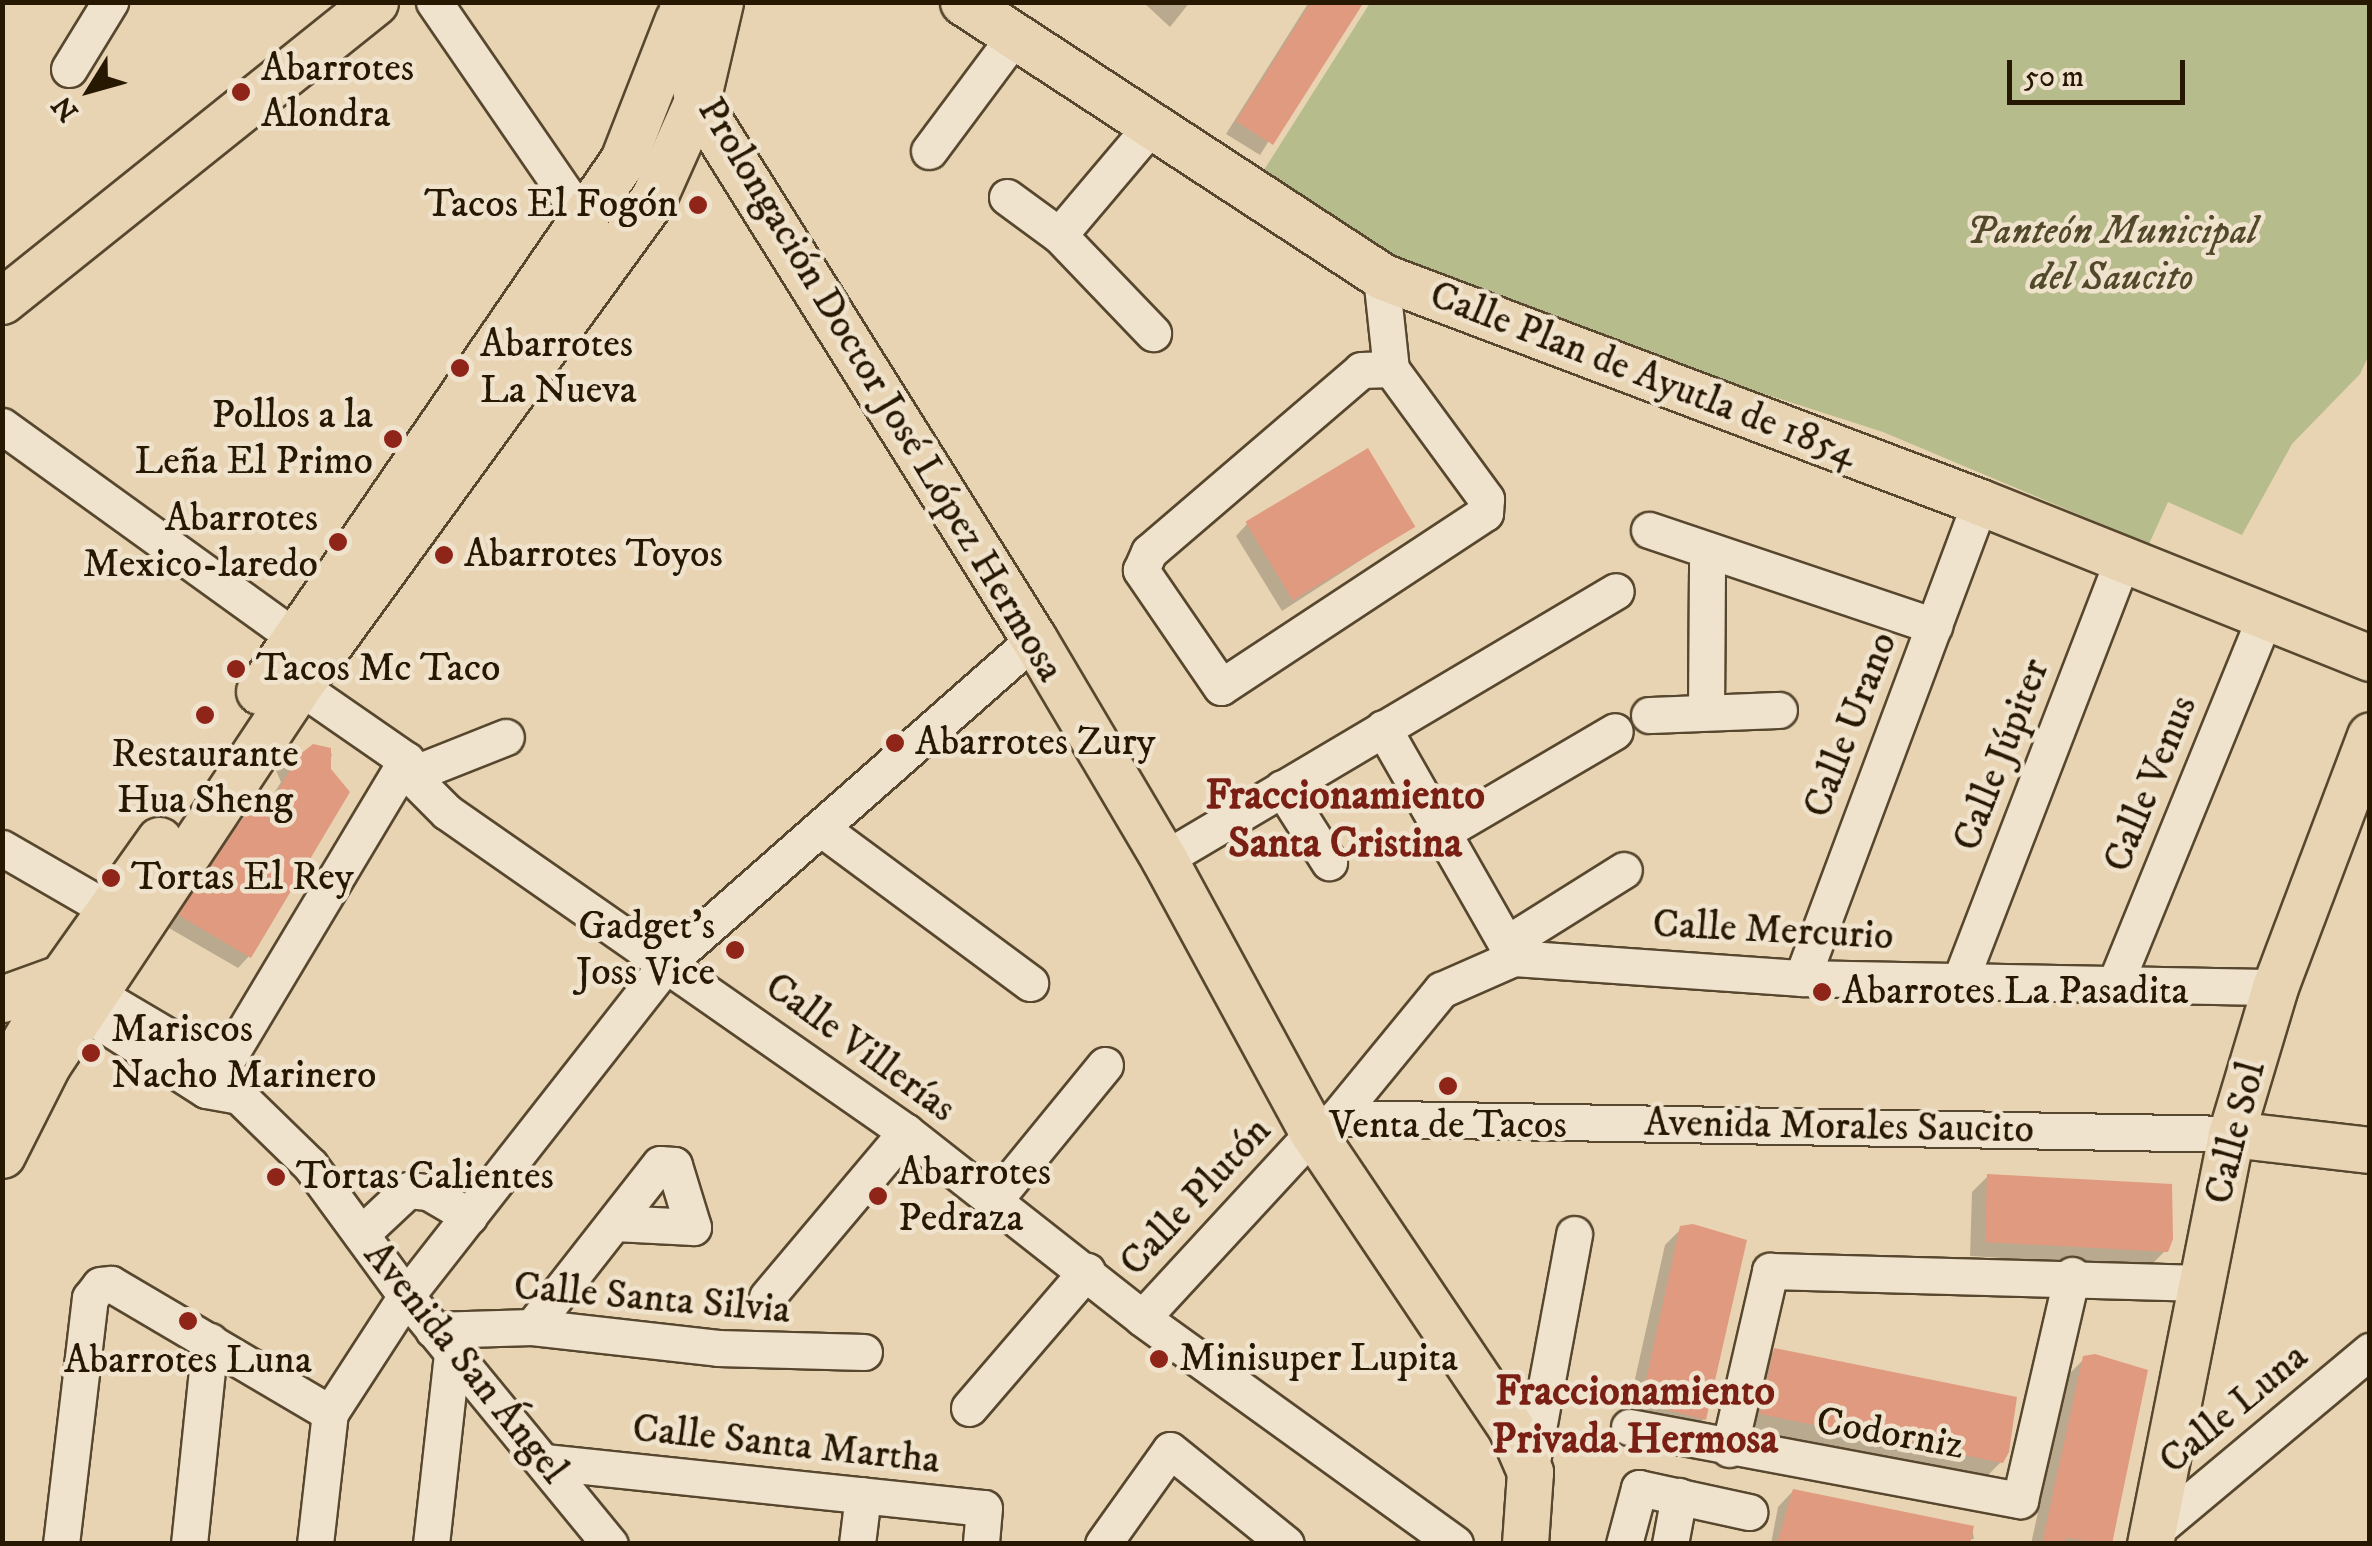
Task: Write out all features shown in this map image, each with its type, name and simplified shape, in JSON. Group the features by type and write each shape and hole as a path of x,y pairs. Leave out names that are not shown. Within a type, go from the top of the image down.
{"main road":[{"path":"2,301 376,2"},
{"path":"2,1155 54,995 298,686 654,198 697,101 720,2"},
{"name":"Calle Plan de Ayutla de 1854","path":"963,2 1381,276 1980,502 2370,658"},
{"path":"2,1079 54,995 295,637 623,160 656,90 682,3"},
{"name":"Prolongación Doctor José López Hermosa","path":"682,3 697,101 1034,639 1324,1126 1491,1392 1530,1472"},
{"name":"Calle Sol","path":"2151,1538 2230,1134 2275,987 2360,779 2370,735"},
{"name":"Avenida Morales Saucito","path":"2230,1134 2370,1150"},
{"path":"1525,1544 1530,1472"}],"street":[{"path":"69,68 110,2"},
{"path":"434,2 581,216"},
{"path":"929,151 1014,37"},
{"path":"1059,234 1150,126"},
{"path":"1006,196 1059,234 1153,333"},
{"path":"1381,276 1391,369 1486,499 1485,513 1221,687 1140,570 1150,552 1361,370 1391,369"},
{"path":"2,426 295,637"},
{"name":"Calle Urano","path":"1802,978 1980,502"},
{"path":"1649,530 1934,626"},
{"path":"1706,712 1707,550"},
{"name":"Calle Júpiter","path":"1960,981 2122,559"},
{"path":"1164,858 1616,591"},
{"name":"Calle Venus","path":"2115,984 2265,616"},
{"path":"315,1544 330,1413 406,1296 668,962 1034,639"},
{"name":"Calle Villerías","path":"298,686 408,768 447,812 668,962 906,1132 996,1198 1142,1318 1456,1544"},
{"path":"1650,715 1778,710"},
{"path":"1382,728 1510,951 1624,870"},
{"path":"1443,832 1615,731"},
{"path":"230,1082 408,768 506,737"},
{"path":"1282,788 1329,862"},
{"path":"822,829 1030,984"},
{"path":"2,848 111,911"},
{"name":"Calle Mercurio","path":"1324,1126 1441,990 1510,951 1802,978 2275,987"},
{"name":"Avenida San Ángel","path":"54,995 230,1082 310,1165 406,1296 610,1544"},
{"path":"996,1198 1104,1065"},
{"name":"Avenida Morales Saucito","path":"1324,1126 2230,1134"},
{"name":"Calle Plutón","path":"1142,1318 1324,1126"},
{"path":"767,1297 906,1132"},
{"path":"361,1234 408,1190 428,1192 469,1216"},
{"path":"532,1327 615,1223"},
{"path":"1530,1472 1574,1234"},
{"path":"968,1408 1086,1271"},
{"path":"1729,1448 1770,1271 2072,1275 2203,1283"},
{"name":"Codorniz","path":"1628,1427 2020,1500 2072,1275"},
{"path":"61,1544 90,1298 100,1285 112,1284 330,1413"},
{"name":"Calle Santa Silvia","path":"442,1341 532,1327 718,1348 864,1352"},
{"path":"188,1544 210,1341"},
{"path":"431,1544 442,1341"},
{"name":"Calle Luna","path":"2151,1538 2370,1350"},
{"path":"1103,1544 1170,1450 1286,1544"},
{"name":"Calle Santa Martha","path":"544,1462 984,1508 981,1544"},
{"path":"1624,1544 1639,1488 1749,1512"},
{"path":"857,1544 862,1495"},
{"path":"1670,1544 1678,1496"}],"green space":[{"name":"Panteón Municipal del Saucito","path":"1370,3 2369,3 2369,355 2360,374 2292,444 2242,535 2168,502 2149,544 1883,432 1409,280 1257,181"}],"building":[{"path":"1311,2 1364,2 1273,145 1236,121"},
{"path":"1368,448 1415,527 1293,601 1245,522"},
{"path":"313,744 331,748 331,769 350,792 251,958 178,915 247,812 264,813 291,769 282,760 286,753 298,756"},
{"path":"1987,1174 2172,1184 2173,1239 2168,1252 1985,1242"},
{"path":"1693,1224 1747,1240 1706,1420 1641,1403 1680,1226"},
{"path":"1774,1348 2017,1397 2009,1452 2003,1463 1760,1414"},
{"path":"2095,1354 2148,1370 2112,1544 2066,1538 2065,1544 2042,1544 2083,1356"},
{"path":"1793,1489 1974,1526 1970,1544 1777,1544"}],"place":[{"name":"Abarrotes Alondra","path":"241,92"},
{"name":"Tacos El Fogón","path":"698,205"},
{"name":"Abarrotes La Nueva","path":"460,368"},
{"name":"Pollos a la Leña El Primo","path":"393,439"},
{"name":"Abarrotes Mexico-laredo","path":"338,542"},
{"name":"Abarrotes Toyos","path":"444,555"},
{"name":"Tacos Mc Taco","path":"236,669"},
{"name":"Restaurante Hua Sheng","path":"205,715"},
{"name":"Abarrotes Zury","path":"895,743"},
{"name":"Tortas El Rey","path":"111,878"},
{"name":"Gadget's Joss Vice","path":"735,950"},
{"name":"Abarrotes La Pasadita","path":"1822,992"},
{"name":"Mariscos Nacho Marinero","path":"91,1053"},
{"name":"Venta de Tacos","path":"1448,1086"},
{"name":"Tortas Calientes","path":"276,1177"},
{"name":"Abarrotes Pedraza","path":"878,1196"},
{"name":"Abarrotes Luna","path":"188,1321"},
{"name":"Minisuper Lupita","path":"1159,1359"}],"district":[{"name":"Fraccionamiento Santa Cristina","path":"1345,820"},
{"name":"Fraccionamiento Privada Hermosa","path":"1635,1416"}]}
